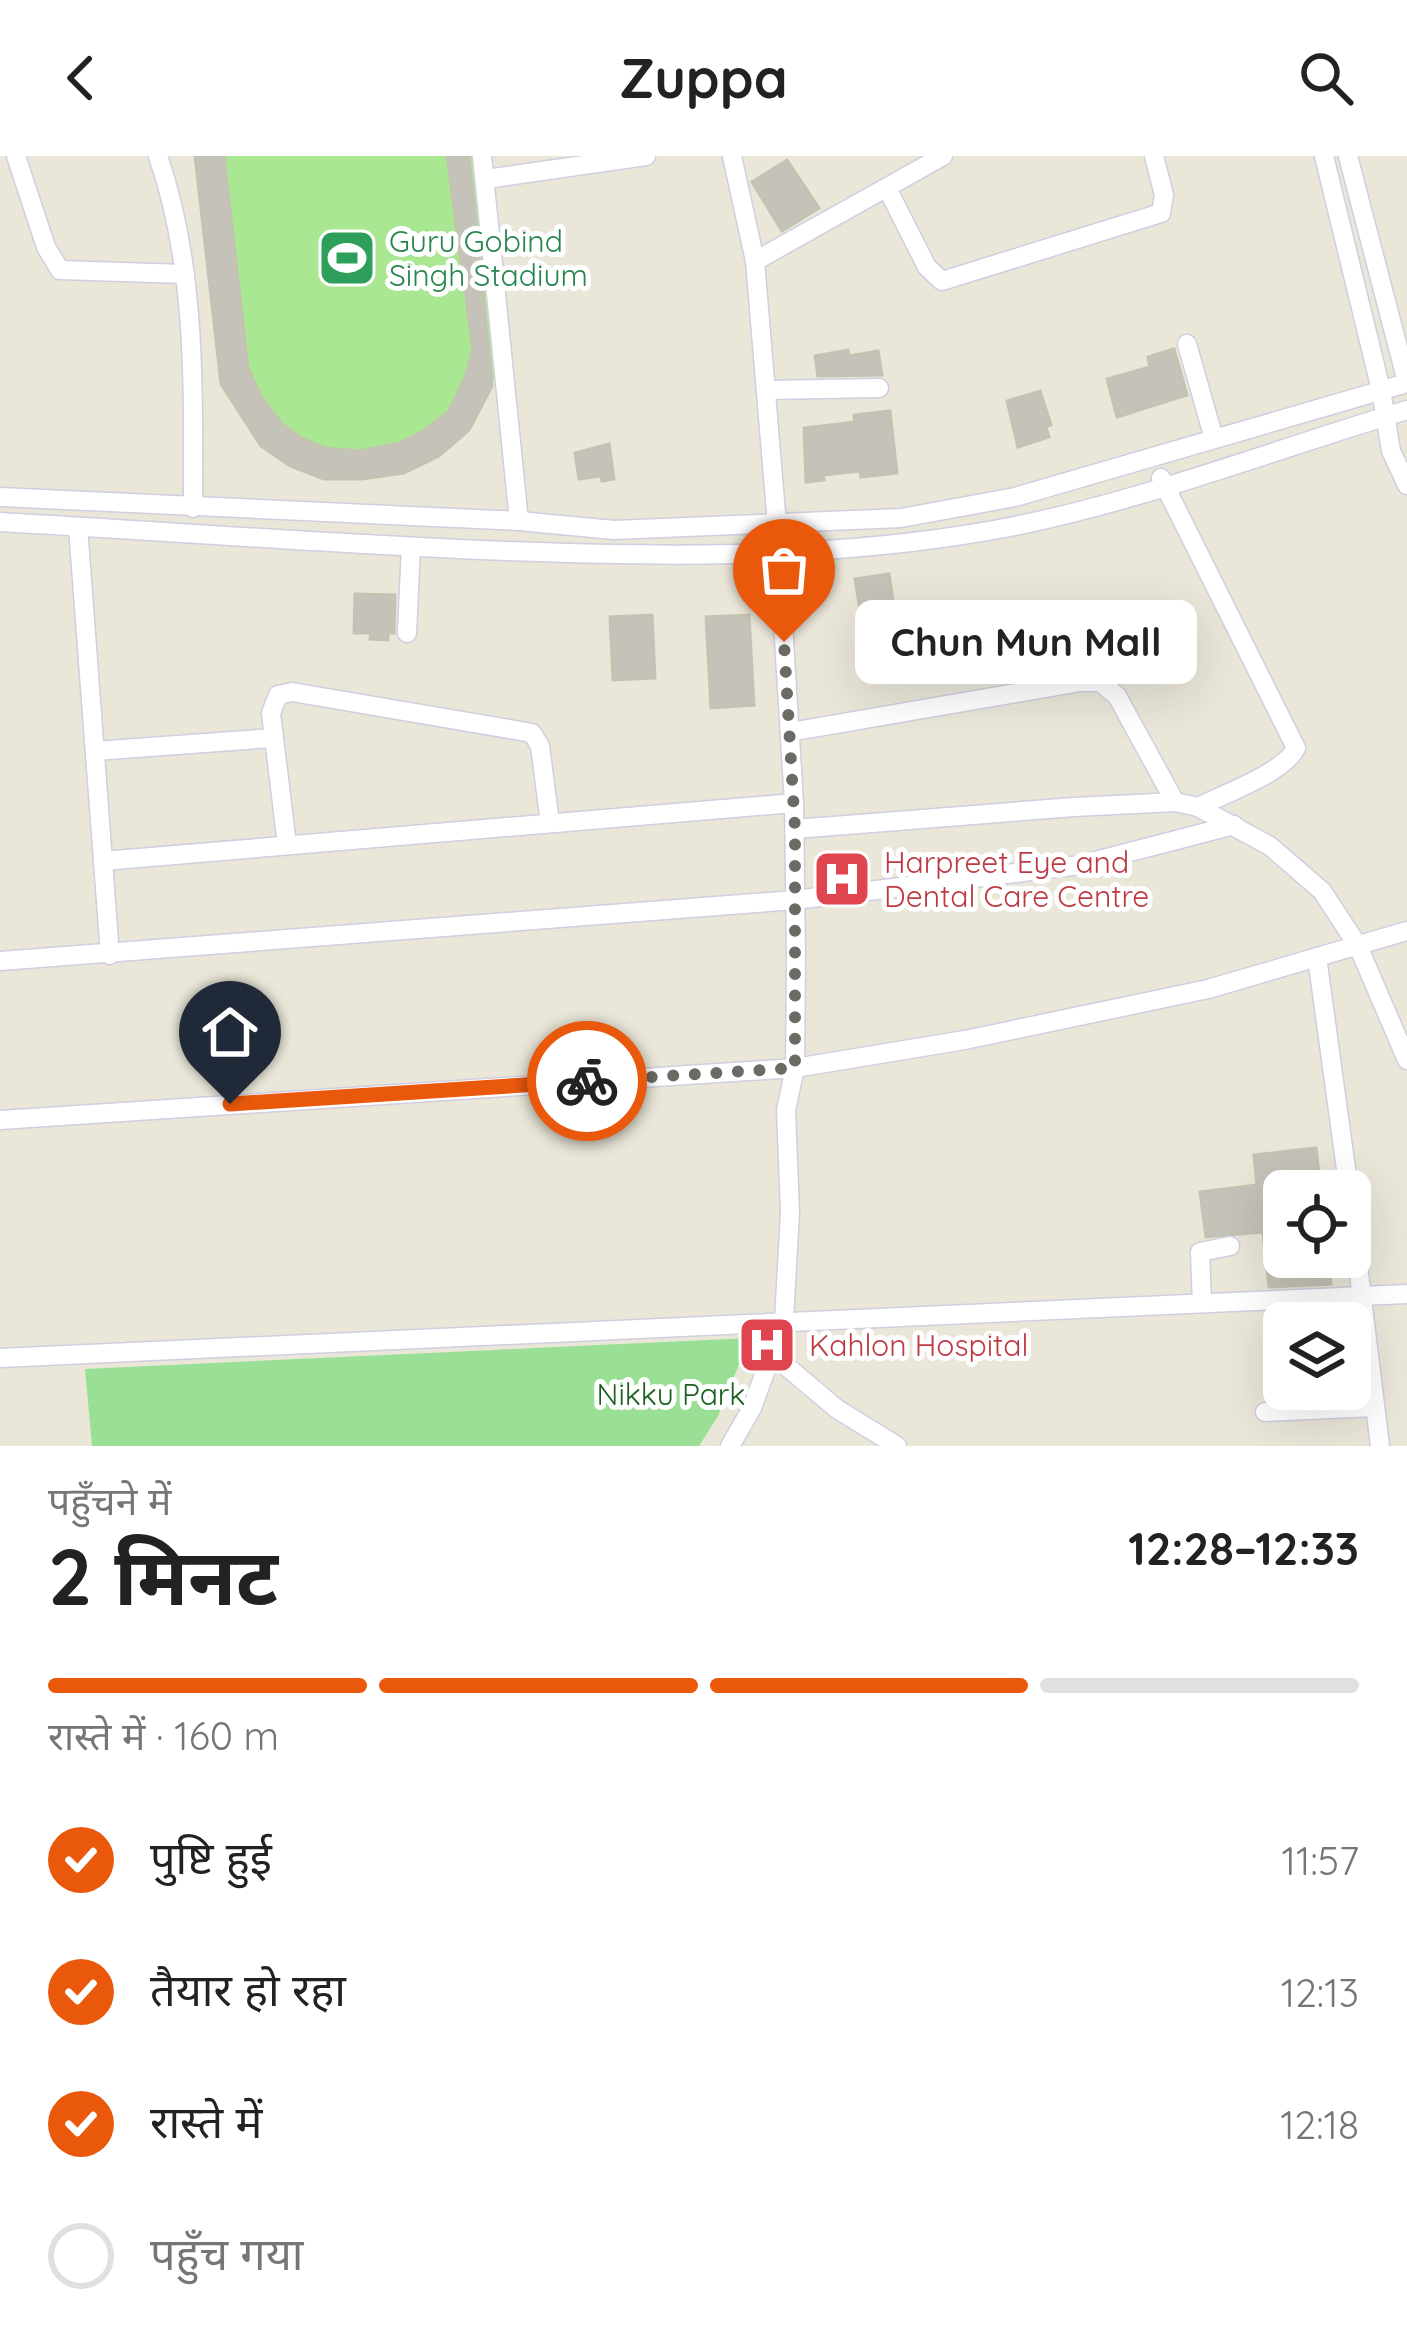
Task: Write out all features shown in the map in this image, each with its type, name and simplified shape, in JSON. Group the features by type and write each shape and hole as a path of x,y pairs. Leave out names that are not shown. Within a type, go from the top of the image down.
{"street":[{"path":"16,156 46,247 60,270 70,274 185,274"},
{"path":"158,156 178,229 193,353 193,508"},
{"path":"482,156 519,521"},
{"path":"486,179 646,156"},
{"path":"730,1446 752,1408 784,1320 790,1212 786,1110 795,1068 795,829 777,525 755,260 732,156"},
{"path":"755,260 943,156"},
{"path":"887,188 927,267 942,281 1161,213 1164,196 1154,156"},
{"path":"1324,156 1381,390 1391,451 1407,485"},
{"path":"0,497 519,521 614,530 902,518 1015,496 1407,382 1348,156"},
{"path":"1187,344 1214,439"},
{"path":"766,390 878,388"},
{"path":"0,522 579,554 715,556 886,545 992,530 1407,410"},
{"path":"1150,458 1296,748 1278,767 1198,807"},
{"path":"130,504 132,530"},
{"path":"78,526 110,955"},
{"path":"407,633 411,547"},
{"path":"790,731 1100,682 1117,696 1175,802"},
{"path":"287,845 272,738 272,701 292,692 532,734 540,746 550,823"},
{"path":"94,751 272,738"},
{"path":"795,829 1175,802 1198,807 1301,870 1322,891 1358,946 1407,1060"},
{"path":"103,861 794,803"},
{"path":"0,961 795,900 1080,865 1234,825"},
{"path":"0,1120 795,1068 965,1040 1208,989 1407,932"},
{"path":"1317,957 1346,1170"},
{"path":"1202,1303 1200,1252 1230,1246"},
{"path":"1360,1278 1380,1446"},
{"path":"0,1358 1407,1294"},
{"path":"773,1354 837,1409 897,1446"},
{"path":"1265,1412 1375,1407"}],"green space":[{"name":"Guru Gobind Singh Stadium","path":"195,156 475,156 501,360 469,430 439,456 404,473 324,479 290,466 261,446 221,384"},
{"name":"Nikku Park","path":"750,1338 718,1416 699,1446 92,1446 85,1369"}],"building":[{"path":"195,156 224,156 248,368 262,398 282,424 301,438 324,448 360,451 400,443 425,430 449,411 464,380 473,350 447,156 469,156 492,386 469,430 439,456 404,473 362,479 324,479 290,466 261,446 221,384"},
{"path":"787,160 819,208 782,231 752,182"},
{"path":"1174,349 1187,395 1117,417 1107,379 1150,367 1148,357"},
{"path":"848,350 849,356 878,351 882,375 818,376 815,356"},
{"path":"1040,391 1051,425 1046,427 1049,437 1018,447 1007,401"},
{"path":"890,411 897,473 861,477 860,471 806,482 804,428 855,422 854,415"},
{"path":"609,444 614,479 579,479 575,453"},
{"path":"889,574 899,642 866,647 855,579"},
{"path":"355,594 395,595 394,633 388,633 388,640 354,633"},
{"path":"652,615 655,678 613,680 610,617"},
{"path":"749,615 754,705 711,708 706,617"},
{"path":"1316,1148 1319,1170 1263,1170 1263,1232 1206,1237 1200,1192 1257,1185 1254,1155"},
{"path":"1268,1278 1330,1278 1331,1284 1269,1287"}],"way so far":[{"path":"587,1081 795,1068 795,829 784,642"}],"place":[{"name":"Guru Gobind Singh Stadium","path":"347,258"},
{"name":"Chun Mun Mall","path":"784,642"},
{"name":"Harpreet Eye and Dental Care Centre","path":"842,879"},
{"name":"Kahlon Hospital","path":"767,1345"}],"route":[{"path":"230,1104 587,1081"}]}
